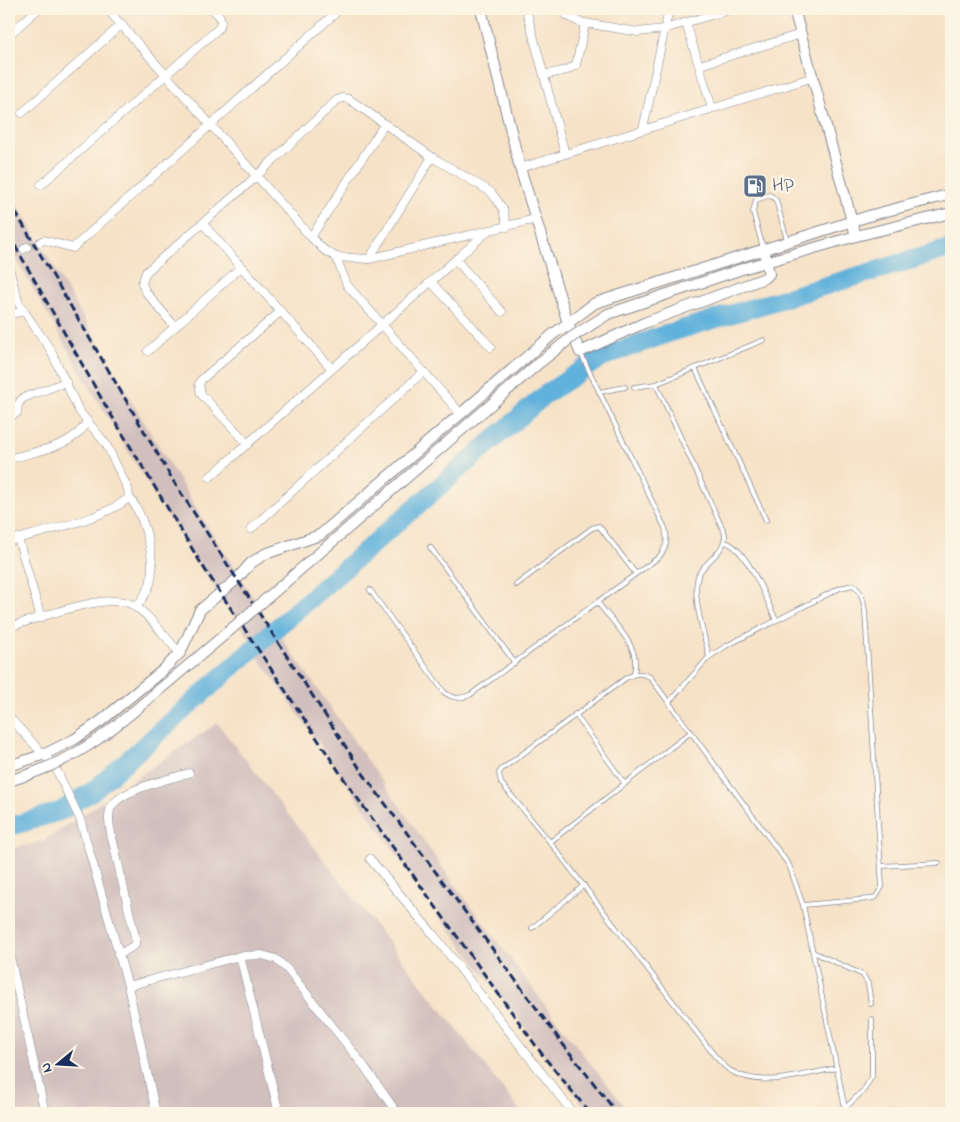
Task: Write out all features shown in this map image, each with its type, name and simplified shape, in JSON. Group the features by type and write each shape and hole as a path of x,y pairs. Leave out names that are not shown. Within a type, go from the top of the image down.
{"street":[{"path":"9,35 38,9"},
{"path":"107,9 311,237 324,250 336,257 369,259 536,219"},
{"path":"41,185 220,28 221,17 212,9"},
{"path":"40,242 44,240 73,248 340,9"},
{"path":"481,9 520,168 568,322 582,356 644,323 759,282 769,274 764,250"},
{"path":"526,9 565,154"},
{"path":"564,9 566,15 585,24 638,32 664,30 732,9"},
{"path":"643,129 669,9"},
{"path":"794,9 856,236"},
{"path":"686,23 712,108"},
{"path":"22,113 122,24"},
{"path":"544,76 567,70 576,65 585,24"},
{"path":"700,65 801,34"},
{"path":"520,168 814,77"},
{"path":"175,326 146,291 142,277 203,224 337,100 343,98 349,99 432,157 491,192 502,209 507,227"},
{"path":"311,237 384,125"},
{"path":"369,259 432,157"},
{"path":"9,766 45,754 76,739 101,721 163,670 180,653 200,610 236,580 251,563 265,554 320,535 568,322 595,303 852,222 951,194"},
{"path":"9,781 38,772 88,748 115,728 539,363 572,337 608,314 745,268 856,236 951,213"},
{"path":"203,224 332,369"},
{"path":"210,476 488,231"},
{"path":"336,257 347,284 461,414"},
{"path":"456,260 502,312"},
{"path":"148,351 240,267"},
{"path":"9,268 23,311 50,349 87,422 106,444 128,489 129,497 140,514 145,528 151,562 149,585 136,608"},
{"path":"431,282 491,347"},
{"path":"9,315 23,311"},
{"path":"248,444 201,394 199,384 201,380 280,312"},
{"path":"251,529 423,372"},
{"path":"9,417 17,413 18,404 23,398 66,382"},
{"path":"9,459 61,444 78,434 87,422"},
{"path":"9,541 90,517 124,502 129,497"},
{"path":"18,538 41,618"},
{"path":"9,627 110,600 119,600 136,608 180,653"},
{"path":"9,717 56,766 73,800 128,986 156,1113"},
{"path":"118,955 135,946 135,937 108,819 110,808 124,795 188,773"},
{"path":"370,859 433,934 573,1113"},
{"path":"9,952 12,982 45,1113"},
{"path":"128,986 240,956 262,955 276,959 287,969 397,1113"},
{"path":"240,956 279,1113"}],"lane":[{"path":"764,250 753,212 756,200 770,195 776,200 788,243"},
{"path":"634,387 656,384 764,340"},
{"path":"370,590 438,684 452,698 462,698 470,695 659,557 665,550 668,540 665,528 582,356"},
{"path":"696,368 766,520"},
{"path":"656,384 721,522 724,542 699,573 696,584 709,657"},
{"path":"599,392 625,387"},
{"path":"516,585 592,528 599,526 636,574"},
{"path":"724,542 732,544 742,553 776,620"},
{"path":"430,547 514,663"},
{"path":"669,702 709,657 776,620 847,586 858,588 862,596 882,888 876,896 803,904"},
{"path":"598,603 633,648 637,664 634,673"},
{"path":"837,1068 769,1080 750,1079 730,1071 714,1055 584,885 501,783 499,773 575,714 634,673 642,673 650,677 789,865 803,904 837,1068 845,1111"},
{"path":"575,714 625,784"},
{"path":"550,842 692,732"},
{"path":"881,866 940,863"},
{"path":"532,928 584,885"},
{"path":"813,952 863,975 868,984 871,1004"},
{"path":"840,1113 845,1111 864,1090 872,1076 872,1019"}],"shaded area":[{"path":"9,190 148,429 270,624 250,640 181,538 91,390 9,247"},
{"path":"279,634 452,881 560,1025 630,1113 589,1113 447,926 257,655"},
{"path":"217,723 522,1113 9,1113 9,849 44,841"}],"waterway":[{"path":"9,827 61,811 94,790 291,615 546,394 602,357 669,333 951,248"}],"tunnel":[{"path":"27,247 40,242"},
{"path":"11,254 24,249"}],"railway":[{"path":"9,201 174,482 364,775 562,1043 617,1113"},
{"path":"9,235 104,403 202,565 348,785 544,1057 590,1113"}],"place":[{"name":"HP","path":"755,186"}]}
